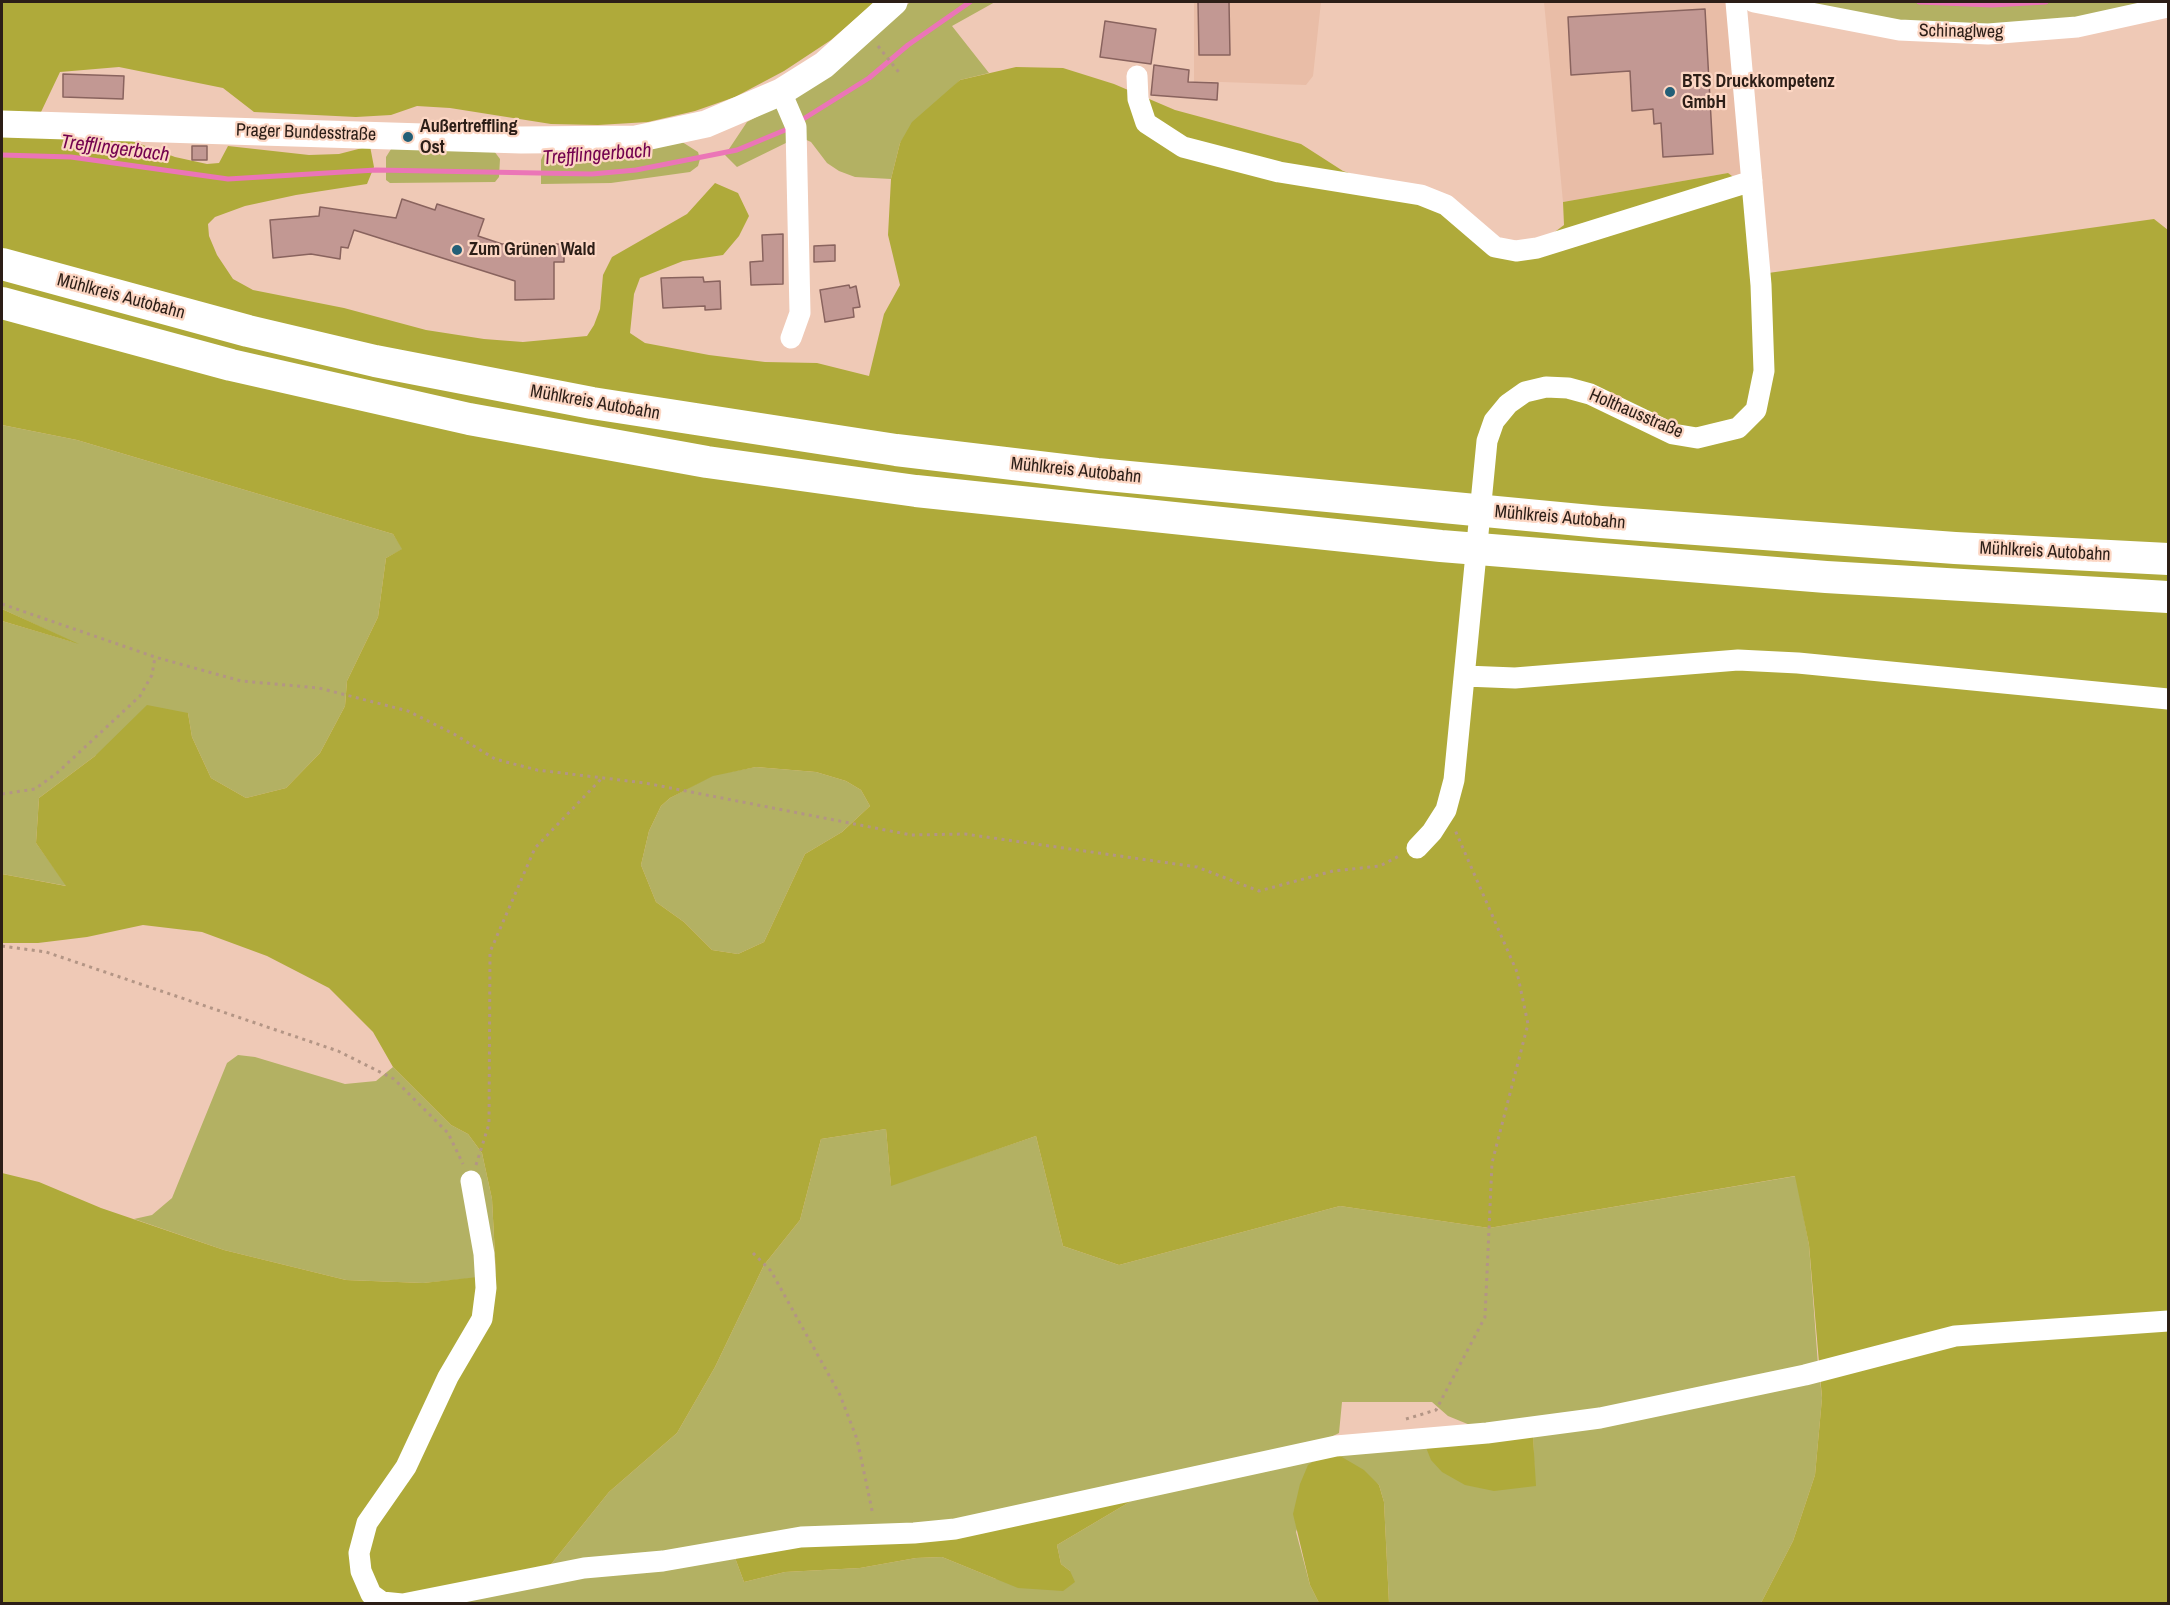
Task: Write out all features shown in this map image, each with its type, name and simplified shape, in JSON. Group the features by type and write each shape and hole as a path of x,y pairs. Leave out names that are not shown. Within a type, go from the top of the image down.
{"highway":[{"name":"Mühlkreis Autobahn","path":"2,264 248,331 375,361 592,403 896,450 1108,475 1590,521 1955,548 2169,559"},
{"name":"Mühlkreis Autobahn","path":"2,303 231,365 446,414 707,462 893,488 1092,511 1441,546 1826,577 2169,597"}],"main road":[{"name":"Prager Bundesstraße","path":"2,124 599,141 647,137 697,126 784,99 894,2"}],"street":[{"name":"Holthausstraße","path":"1417,848 1432,832 1446,810 1454,780 1487,441 1494,421 1508,404 1525,392 1546,387 1568,388 1590,394 1674,434 1697,438 1738,428 1756,410 1764,371 1761,285 1737,2"},
{"name":"Schinaglweg","path":"1754,2 1899,30 1988,34 2077,27 2169,7"},
{"path":"1137,76 1138,99 1146,123 1183,147 1279,172 1421,195 1446,205 1496,247 1516,251 1537,248 1751,171"},
{"path":"784,99 796,127 800,313 791,338"},
{"path":"1465,676 1515,678 1684,662 1738,660 1809,664 2169,699"},
{"path":"471,1181 484,1254 486,1288 482,1319 448,1377 406,1467 367,1523 359,1553 361,1571 371,1594 382,1602 403,1604 585,1568 663,1561 801,1536 955,1529 1160,1486 1306,1452 1381,1440 1498,1432 1600,1418 1805,1375 1955,1336 2169,1321"}],"path":[{"path":"881,49 901,75"},
{"path":"2,604 155,657 241,681 319,688 408,711 454,734 495,759 537,770 645,783 911,835 965,834 1197,867 1259,891 1333,871 1380,866 1417,848"},
{"path":"2,794 35,789 57,773 140,696 152,675 155,657"},
{"path":"471,1181 489,1124 490,952 535,848 602,778"},
{"path":"1381,1440 1394,1423 1436,1410 1485,1317 1492,1163 1528,1024 1518,972 1446,810"},
{"path":"2,946 46,952 338,1051 394,1079 448,1134 471,1181"},
{"path":"753,1253 771,1271 840,1395 857,1439 877,1534"}],"shaded area":[{"path":"2,2 875,2 831,40 784,71 735,97 695,111 648,122 598,125 551,124 450,108 417,106 391,115 356,117 254,112 223,88 119,67 60,72 32,131 116,135 175,157 207,164 219,163 228,146 309,155 339,154 370,146 374,167 367,184 245,206 215,217 208,224 209,236 217,255 233,279 253,290 344,308 426,330 484,339 523,342 587,336 600,309 603,275 612,257 687,214 715,183 738,193 749,216 739,236 723,255 683,261 640,278 634,294 630,333 645,343 709,355 765,362 817,363 869,376 884,314 900,285 888,235 891,179 900,143 912,122 960,80 1016,67 1063,68 1114,84 1175,110 1301,144 1343,171 1378,183 1517,246 1548,237 1564,225 1563,202 1728,173 1740,182 1748,195 1754,275 2154,219 2168,230 2168,1603 1761,1603 1793,1541 1815,1475 1822,1398 1809,1245 1795,1176 1489,1228 1340,1206 1119,1265 1063,1246 1036,1136 891,1186 886,1129 821,1139 800,1220 764,1265 715,1367 677,1433 609,1492 548,1568 397,1603 2,1603 2,1173 39,1182 101,1208 224,1250 346,1280 423,1283 496,1275 492,1199 482,1153 468,1134 451,1125 393,1067 373,1032 329,988 267,956 202,932 143,925 87,937 38,943 2,943 2,874 66,886 36,843 39,798 95,756 147,705 188,713 192,737 211,778 246,798 286,788 320,753 345,706 347,681 378,617 386,558 402,549 393,534 77,440 2,425","holes":["756,767 816,772 846,781 861,790 870,806 842,832 805,854 764,942 738,954 712,950 684,922 656,902 641,865 649,831 661,806 670,798 713,776"]},
{"path":"910,2 995,2 952,26 989,73 960,80 900,143 891,179 855,177 827,163 811,142 802,138 795,107 795,95 882,29"},
{"path":"1194,2 1321,2 1313,76 1306,85 1194,81"},
{"path":"1544,2 1723,2 1728,4 1748,195 1728,173 1563,202"},
{"path":"1788,2 2163,2 2107,13 2014,26 1923,24"},
{"path":"779,105 790,141 737,167 725,155 747,122"},
{"path":"679,140 698,152 700,159 698,166 690,172 611,183 541,184 541,160 545,151"},
{"path":"393,146 494,151 500,159 499,177 495,182 390,183 386,180 386,157"},
{"path":"2,425 77,440 393,534 403,549 386,558 378,617 347,681 345,706 320,753 286,788 246,798 211,778 192,737 188,713 95,756 39,798 36,843 67,886 2,874 2,621 73,642 2,609"},
{"path":"2,609 79,644 2,621"},
{"path":"756,767 816,772 846,781 861,790 870,806 842,832 805,854 764,942 738,954 712,950 684,922 656,902 641,865 649,831 661,806 670,798 713,775"},
{"path":"238,1055 255,1057 345,1084 376,1081 393,1067 451,1125 468,1134 482,1153 492,1199 496,1276 423,1283 346,1280 224,1250 134,1219 152,1215 172,1198 227,1063"},
{"path":"886,1129 891,1185 1036,1136 1063,1246 1119,1265 1340,1206 1489,1228 1796,1176 1809,1245 1818,1365 1601,1412 1470,1425 1448,1416 1432,1402 1342,1402 1339,1433 1321,1442 958,1522 548,1568 609,1492 677,1433 715,1367 764,1265 800,1220 821,1139"},
{"path":"1820,1379 1822,1398 1815,1475 1793,1541 1761,1603 1389,1603 1384,1502 1379,1485 1335,1453 1425,1445 1535,1486 1533,1436"},
{"path":"1533,1436 1536,1486 1494,1491 1465,1485 1442,1472 1431,1460 1425,1445"},
{"path":"1335,1453 1364,1470 1379,1485 1384,1502 1389,1603 1319,1603 1310,1585 1293,1514 1300,1484 1308,1465 1322,1456"},
{"path":"1322,1456 1296,1532 1310,1585 1319,1603 437,1604 554,1580 734,1555 744,1582 785,1572 860,1568 916,1558 942,1557 996,1579 1070,1571 1061,1564 1057,1545 1138,1497"},
{"path":"1138,1497 1057,1545 1061,1564 1070,1571 1075,1582 1063,1591 1018,1588 942,1557 916,1558 860,1568 785,1572 744,1582 734,1555"}],"building":[{"path":"1198,2 1229,2 1230,55 1199,55"},
{"name":"BTS Druckkompetenz GmbH","path":"1705,9 1713,154 1663,157 1661,123 1654,124 1653,109 1632,111 1630,71 1571,75 1568,17"},
{"path":"1105,21 1156,29 1151,64 1100,57"},
{"path":"1154,65 1189,70 1188,82 1218,83 1217,100 1151,95"},
{"path":"63,74 124,76 123,99 63,97"},
{"path":"192,146 207,146 207,160 192,160"},
{"name":"Zum Grünen Wald","path":"402,199 435,210 437,204 484,219 478,236 502,244 564,244 564,262 554,262 554,299 515,300 515,281 354,230 348,248 341,247 340,259 311,254 273,258 270,220 319,216 320,207 396,218"},
{"path":"783,234 783,284 751,285 750,262 763,261 762,235"},
{"path":"835,245 835,261 814,262 814,246"},
{"path":"703,277 704,282 720,281 721,309 705,310 705,306 663,308 661,278"},
{"path":"849,285 850,288 856,286 860,307 853,308 854,317 825,322 820,290"}],"waterway":[{"name":"Trefflingerbach","path":"800,121 869,78 908,45 970,2"},
{"name":"Trefflingerbach","path":"1919,2 1992,5 2046,2"},
{"name":"Trefflingerbach","path":"2,155 71,157 228,179 376,170 592,174 636,170 737,150 790,128"}],"place":[{"name":"BTS Druckkompetenz GmbH","path":"1670,92"},
{"name":"Außertreffling Ost","path":"408,137"},
{"name":"Zum Grünen Wald","path":"457,250"}]}
